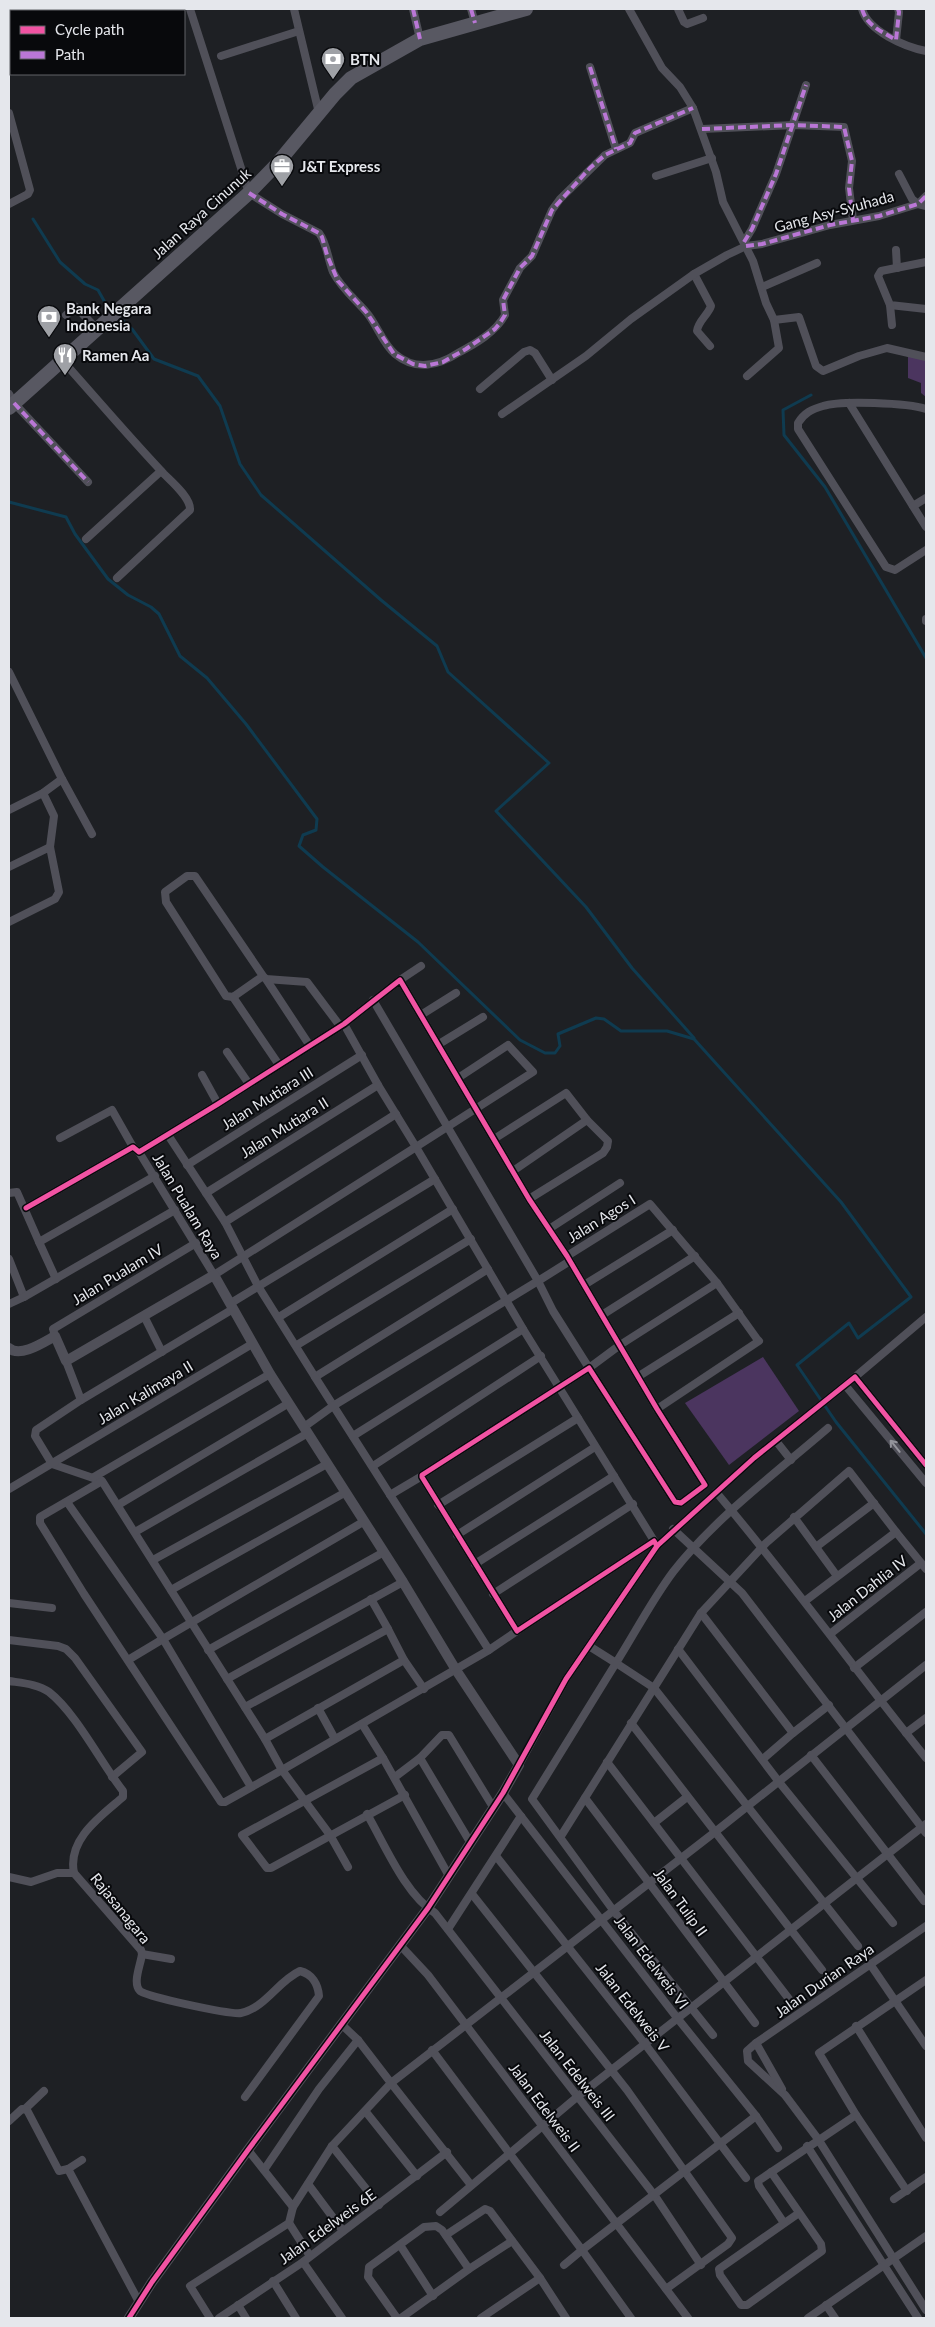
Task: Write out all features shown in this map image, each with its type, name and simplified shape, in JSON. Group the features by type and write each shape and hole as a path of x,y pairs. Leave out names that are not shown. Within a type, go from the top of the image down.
{"highway":[{"name":"Jalan Raya Cinunuk","path":"11,402 62,360 249,193 276,165 351,78 420,38 526,9"}],"street":[{"path":"190,9 249,193 322,237 327,256 338,281 367,313 394,354 413,364 425,366 448,360 495,329 504,315 503,300 520,268 532,256 552,210 560,199 605,155 630,143 635,133 694,108"},
{"path":"294,9 319,113"},
{"path":"413,9 420,38"},
{"path":"471,9 475,23"},
{"path":"629,9 662,68 680,87 694,108 712,158 724,202 745,244 762,287 766,304 774,320 779,348 747,376"},
{"path":"678,9 684,22 687,24 703,18"},
{"path":"862,9 870,24 878,31 926,51"},
{"path":"896,40 900,12 898,9"},
{"path":"221,56 300,31"},
{"path":"590,67 616,149"},
{"path":"745,244 794,125 806,85"},
{"path":"9,113 30,190 28,194 9,204"},
{"path":"702,129 794,125 844,128 852,161 849,188 853,220"},
{"path":"9,145 18,144"},
{"path":"656,176 712,158"},
{"path":"899,174 911,196 918,204 926,206"},
{"name":"Gang Asy-Syuhada","path":"502,414 586,356 606,337 694,274 745,244 762,244 853,220 879,216 918,204 926,196"},
{"path":"896,250 897,268"},
{"path":"892,325 890,305 878,276 881,271 926,262"},
{"path":"762,287 817,263"},
{"path":"694,274 710,306 709,312 700,323 697,331 710,346"},
{"path":"890,305 926,309"},
{"path":"66,315 76,307 96,328"},
{"path":"774,320 799,318 816,366 823,371 859,356 887,348 926,357"},
{"path":"480,389 524,352 530,350 535,353 552,380"},
{"path":"62,360 190,505 190,510 117,578"},
{"path":"11,402 88,482"},
{"path":"849,403 926,527"},
{"path":"926,409 849,403 824,405 808,411 798,423 798,429 886,567 895,570 926,550"},
{"path":"86,539 161,471"},
{"path":"913,506 926,498"},
{"path":"9,672 11,683 92,834"},
{"path":"9,810 43,793 62,779"},
{"path":"9,922 58,896 59,892 50,847 54,818 43,793"},
{"path":"9,868 50,847"},
{"path":"310,1046 265,978 195,876 188,876 165,892 164,899 225,995 229,998 233,997 265,978 307,982 342,1025 362,1055 559,1389 633,1504 655,1543"},
{"path":"26,1208 168,1135 342,1025 421,966"},
{"path":"373,1000 538,1281 553,1311 675,1502 679,1504 705,1485 657,1409 549,1228 529,1199 400,980"},
{"path":"421,1015 456,993"},
{"path":"233,997 279,1065"},
{"path":"439,1044 483,1017"},
{"path":"66,1361 214,1275 448,1128 533,1072 508,1045 458,1078"},
{"path":"226,1052 249,1084"},
{"name":"Jalan Mutiara III","path":"187,1165 362,1055"},
{"path":"202,1075 218,1104"},
{"name":"Jalan Mutiara II","path":"206,1193 378,1085"},
{"path":"494,1139 566,1093 587,1120 608,1141 605,1150 529,1199"},
{"name":"Jalan Pualam Raya","path":"60,1138 112,1110 136,1150 155,1176 214,1275"},
{"path":"225,1222 396,1114"},
{"path":"513,1171 587,1120"},
{"path":"168,1135 225,1222 258,1286 489,1650"},
{"path":"39,1242 155,1176"},
{"path":"348,1867 330,1835 282,1770 265,1738 102,1482 94,1477 52,1464 35,1436 36,1430 81,1400 162,1352 232,1306 258,1286 435,1179"},
{"path":"549,1228 620,1183"},
{"path":"9,1193 17,1192 26,1208 56,1279"},
{"name":"Jalan Agos I","path":"135,1532 306,1430 333,1406 538,1281 650,1204 673,1230"},
{"path":"279,1317 453,1209"},
{"path":"9,1304 175,1210"},
{"path":"584,1285 673,1230 717,1283 759,1341 657,1409"},
{"path":"297,1345 471,1239"},
{"name":"Jalan Pualam IV","path":"54,1332 196,1243"},
{"path":"602,1315 695,1256"},
{"path":"9,1259 24,1297"},
{"path":"315,1376 488,1269"},
{"path":"214,1275 270,1374 403,1582 456,1670 519,1765"},
{"path":"390,1495 559,1389 620,1345 717,1283"},
{"path":"639,1376 739,1313"},
{"path":"144,1316 162,1352"},
{"path":"102,1482 39,1520 84,1594 222,1802 225,1802 456,1670 655,1543 926,1317"},
{"path":"353,1436 523,1329"},
{"path":"9,1348 12,1351 19,1352 54,1332 81,1400"},
{"name":"Jalan Kalimaya II","path":"9,1489 252,1344"},
{"path":"373,1466 541,1356"},
{"path":"94,1477 270,1374"},
{"path":"855,1377 926,1465"},
{"path":"845,1386 926,1483"},
{"path":"118,1505 289,1403"},
{"path":"438,1504 578,1418"},
{"path":"713,2035 684,2014 608,1915 561,1836 532,1799 613,1661 673,1573 694,1548 733,1511 828,1428"},
{"path":"776,1441 791,1460"},
{"path":"457,1535 595,1447"},
{"path":"153,1560 327,1464"},
{"path":"561,1836 701,1613 762,1546 856,1465"},
{"path":"849,1471 922,1564"},
{"path":"422,1476 517,1631"},
{"path":"475,1564 614,1476"},
{"path":"171,1590 346,1492"},
{"path":"716,1492 762,1546 854,1668 926,1758"},
{"path":"67,1502 163,1639 251,1786"},
{"path":"816,1548 874,1503"},
{"path":"493,1594 633,1504"},
{"path":"794,1517 837,1576"},
{"path":"128,1660 363,1522"},
{"path":"440,2212 508,2153 611,2070 724,1984 888,1853 925,1828 846,1729 754,1607 730,1580 673,1529"},
{"path":"805,1601 896,1532"},
{"path":"129,2318 340,2024 366,1991 404,1949 432,1910 470,1842 493,1807 505,1795 519,1765 566,1679 592,1648 655,1543"},
{"path":"208,1650 384,1552"},
{"name":"Jalan Dahlia IV","path":"830,1634 922,1564 926,1555"},
{"path":"227,1679 403,1582"},
{"path":"371,1599 404,1660 424,1689"},
{"path":"9,1603 52,1608"},
{"path":"854,1668 926,1612"},
{"path":"701,1613 793,1733"},
{"path":"245,1707 388,1628"},
{"path":"9,1640 58,1646 66,1649 75,1658 142,1752 112,1777"},
{"path":"592,1648 654,1688 748,1804 858,1946"},
{"path":"678,1649 779,1782 893,1923"},
{"path":"265,1738 404,1660"},
{"path":"210,2318 190,2286 289,2224 293,2207 332,2146 392,2083 432,2050 715,1832 748,1804 779,1782 926,1665"},
{"path":"9,1681 30,1683 49,1692 77,1725 123,1791 123,1797 84,1832 74,1860 74,1873"},
{"path":"763,1759 829,1705"},
{"path":"318,1708 335,1739"},
{"path":"906,1734 926,1718"},
{"path":"631,1723 822,1970"},
{"path":"362,1724 395,1777 450,1876"},
{"path":"395,1777 420,1758 442,1734 449,1735 493,1807"},
{"path":"811,1755 924,1901"},
{"path":"383,1758 242,1835 267,1868 271,1868 405,1795"},
{"path":"420,1758 470,1842"},
{"path":"607,1762 789,1999"},
{"name":"Jalan Edelweis VI","path":"505,1795 519,1814 608,1915 684,2014 778,2148"},
{"path":"654,1823 687,1797"},
{"name":"Jalan Tulip II","path":"585,1798 755,2023"},
{"name":"Jalan Edelweis III","path":"367,1814 408,1886 447,1927 655,2196 701,2265"},
{"path":"447,1927 472,1894 519,1814"},
{"name":"Jalan Edelweis V","path":"496,1856 645,2044 720,2146 746,2178"},
{"name":"Rajasanagara","path":"9,1877 31,1882 60,1872 74,1873 142,1954 136,1983 144,1995 223,2012 240,2013 259,2005 291,1975 300,1971 312,1978 318,1987 319,1996 245,2097"},
{"path":"472,1894 611,2070 732,2238 728,2244 701,2265 666,2289"},
{"name":"Jalan Durian Raya","path":"756,2043 926,1926"},
{"name":"Jalan Edelweis II","path":"404,1949 428,1975 688,2318"},
{"path":"142,1954 171,1959"},
{"path":"870,1964 926,2046"},
{"path":"906,2190 856,2115 819,2053 926,1980"},
{"path":"340,2024 358,2040 471,2185"},
{"path":"856,2026 926,2138"},
{"path":"264,2170 319,2089 358,2040"},
{"path":"785,2095 748,2061 747,2051 756,2043 813,2142 888,2262 918,2318"},
{"path":"432,2050 631,2318"},
{"path":"9,2121 44,2091"},
{"path":"25,2109 31,2116 59,2171 82,2160"},
{"path":"366,2112 417,2176"},
{"path":"784,2223 758,2184 771,2172 813,2142 856,2115"},
{"path":"564,2265 720,2146 756,2116"},
{"path":"813,2142 888,2262 926,2310"},
{"path":"332,2146 379,2205"},
{"path":"248,2150 293,2207"},
{"name":"Jalan Edelweis 6E","path":"219,2318 303,2262 447,2152"},
{"path":"68,2168 139,2302"},
{"path":"771,2172 821,2244 822,2251 747,2305 741,2305 720,2275 719,2269 799,2213"},
{"path":"894,2199 926,2177"},
{"path":"308,2184 343,2231"},
{"path":"446,2235 475,2215 488,2210 540,2278 563,2317"},
{"path":"289,2224 310,2256"},
{"path":"469,2269 446,2235 436,2226 430,2225 369,2267 367,2272 399,2318 512,2241"},
{"path":"808,2318 926,2236"},
{"path":"400,2245 433,2296"},
{"path":"303,2262 342,2318"},
{"path":"481,2318 540,2278"},
{"path":"273,2281 296,2318"},
{"path":"238,2305 246,2318"},
{"path":"826,2306 835,2318"}],"shaded area":[{"path":"908,353 926,360 926,397 921,393 921,383 908,378"},
{"path":"763,1357 799,1411 729,1465 685,1403"}],"waterway":[{"path":"33,219 60,262 85,284 98,290 107,306"},
{"path":"122,320 132,329 154,359 198,376 220,406 240,464 261,495 381,600 437,646 448,672 549,763 496,811 586,907 632,968 694,1038"},
{"path":"811,395 783,410 784,435 825,487 926,658"},
{"path":"9,502 66,517 75,534 108,579 128,595 151,607 159,614 180,656 207,678 246,724 317,819 316,830 303,835 299,846 418,942 520,1040 545,1053 555,1053 560,1046 558,1034 596,1018 604,1019 621,1031 667,1031 694,1039 841,1202 911,1297 858,1338 849,1323 797,1365 836,1422 926,1534"}],"marked path":[{"path":"413,9 420,39"},
{"path":"471,9 475,23"},
{"path":"862,9 871,24 896,40 898,9"},
{"path":"590,67 616,149"},
{"path":"744,242 752,229 776,174 806,85"},
{"path":"249,193 282,214 319,233 338,281 367,313 394,354 413,364 425,366 443,362 495,329 505,315 503,300 520,268 532,256 552,210 590,168 605,155 630,143 635,133 693,108"},
{"path":"702,129 794,125 844,127 852,161 849,188 853,220"},
{"path":"746,246 762,244 830,225 879,216 918,204 926,196"},
{"path":"14,403 88,482"}],"cycle path":[{"path":"26,1208 133,1147 139,1152 218,1104 344,1024 400,980 529,1199 567,1256 657,1409 705,1485 681,1503 675,1502 589,1368 422,1475 422,1477 517,1631 654,1541 657,1546"},
{"path":"129,2318 152,2282 248,2150 428,1908 503,1793 566,1679 657,1546 754,1458 855,1377 926,1465"}],"place":[{"name":"BTN","path":"333,80"},
{"name":"J&T Express","path":"282,187"},
{"name":"Bank Negara Indonesia","path":"49,338"},
{"name":"Ramen Aa","path":"65,376"}]}
